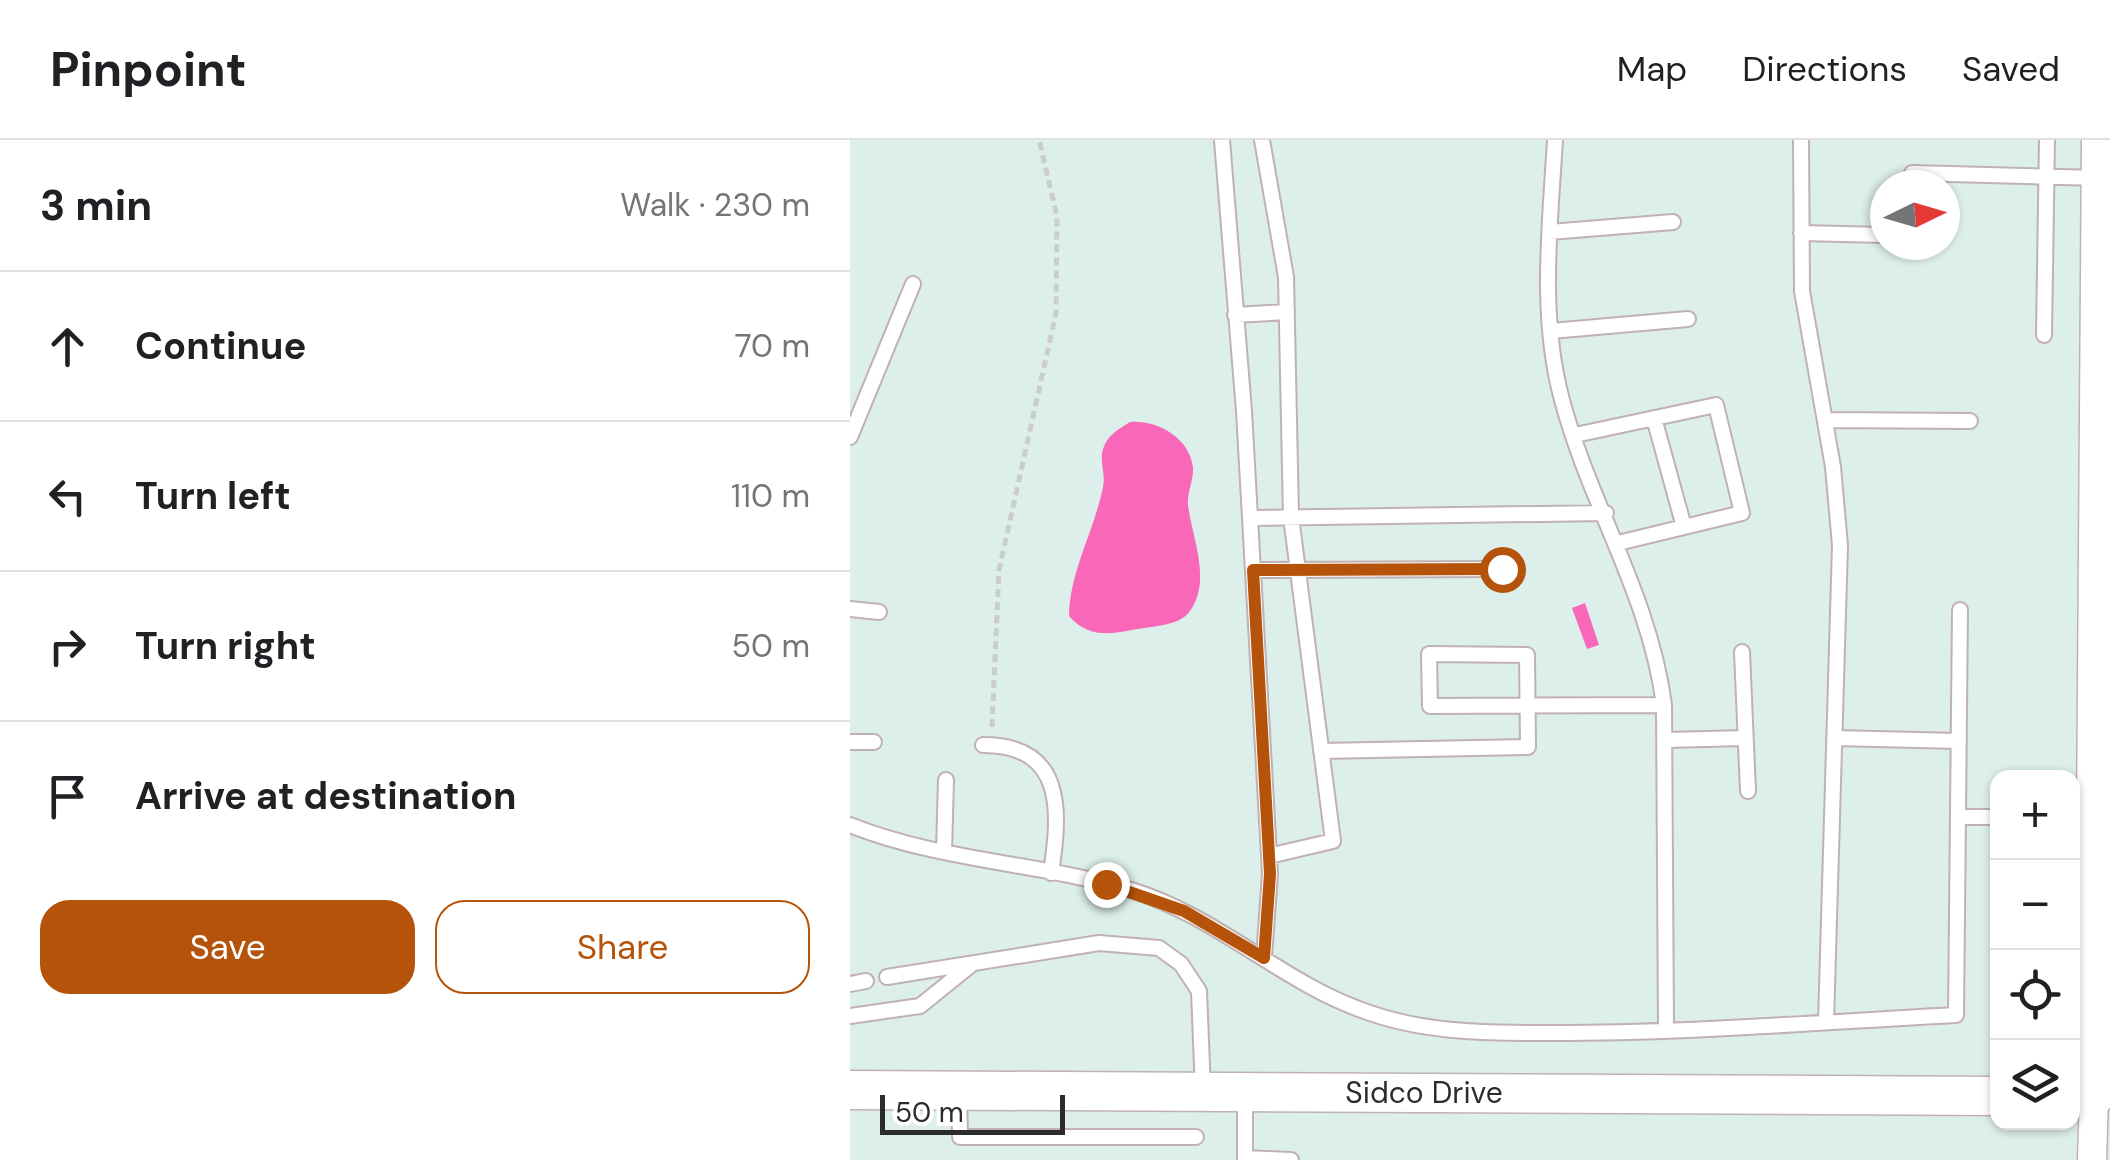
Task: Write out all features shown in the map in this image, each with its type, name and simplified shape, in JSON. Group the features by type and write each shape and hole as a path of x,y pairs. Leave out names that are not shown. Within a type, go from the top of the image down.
{"street":[{"path":"2092,1160 2103,724 2101,140"},
{"name":"Sidco Drive","path":"850,1090 1990,1096"}],"lane":[{"path":"1222,140 1250,518 1268,856 1264,958"},
{"path":"1262,140 1286,277 1291,518 1333,842 1268,856"},
{"path":"1555,140 1550,330 1562,402 1657,652 1664,705 1666,1030"},
{"path":"1801,140 1802,291 1825,420 1840,544 1826,1022"},
{"path":"2044,335 2047,140"},
{"path":"1960,174 2101,178"},
{"path":"1550,232 1673,222"},
{"path":"1801,232 1870,234"},
{"path":"850,437 913,284"},
{"path":"1235,315 1287,312"},
{"path":"1550,330 1688,319"},
{"path":"1575,436 1716,405 1742,512 1618,543"},
{"path":"1654,418 1684,526"},
{"path":"1825,420 1970,422"},
{"path":"1250,518 1606,513"},
{"path":"1253,570 1502,569"},
{"path":"850,610 879,612"},
{"path":"850,825 944,852 1158,900 1329,997 1404,1023 1512,1032 1666,1030 1956,1015 1960,610"},
{"path":"1742,652 1748,791"},
{"path":"1321,752 1528,746 1528,706 1527,655 1429,654 1430,706 1528,706 1664,705"},
{"path":"1665,740 1746,738"},
{"path":"1834,738 1959,740"},
{"path":"850,742 874,742"},
{"path":"987,745 1016,750 1048,774 1058,808 1051,874"},
{"path":"944,852 946,780"},
{"path":"1958,817 1990,817"},
{"path":"887,977 1099,943 1159,948 1181,964 1199,991 1203,1092"},
{"path":"850,1016 920,1006 972,964"},
{"path":"850,984 866,981"},
{"path":"959,1091 960,1136 1196,1137"},
{"path":"1245,1092 1245,1159 1291,1160"}],"path":[{"path":"987,745 998,570 1056,313 1057,216 1039,140"}],"shaded area":[{"path":"1130,422 1151,424 1170,432 1190,456 1193,472 1188,505 1200,586 1190,611 1179,620 1098,633 1083,628 1069,616 1070,599 1103,487 1103,449 1111,436"},
{"path":"1585,603 1599,645 1587,649 1572,608"}],"route":[{"path":"1106,884 1184,911 1264,958 1270,874 1253,570 1502,569"}]}
